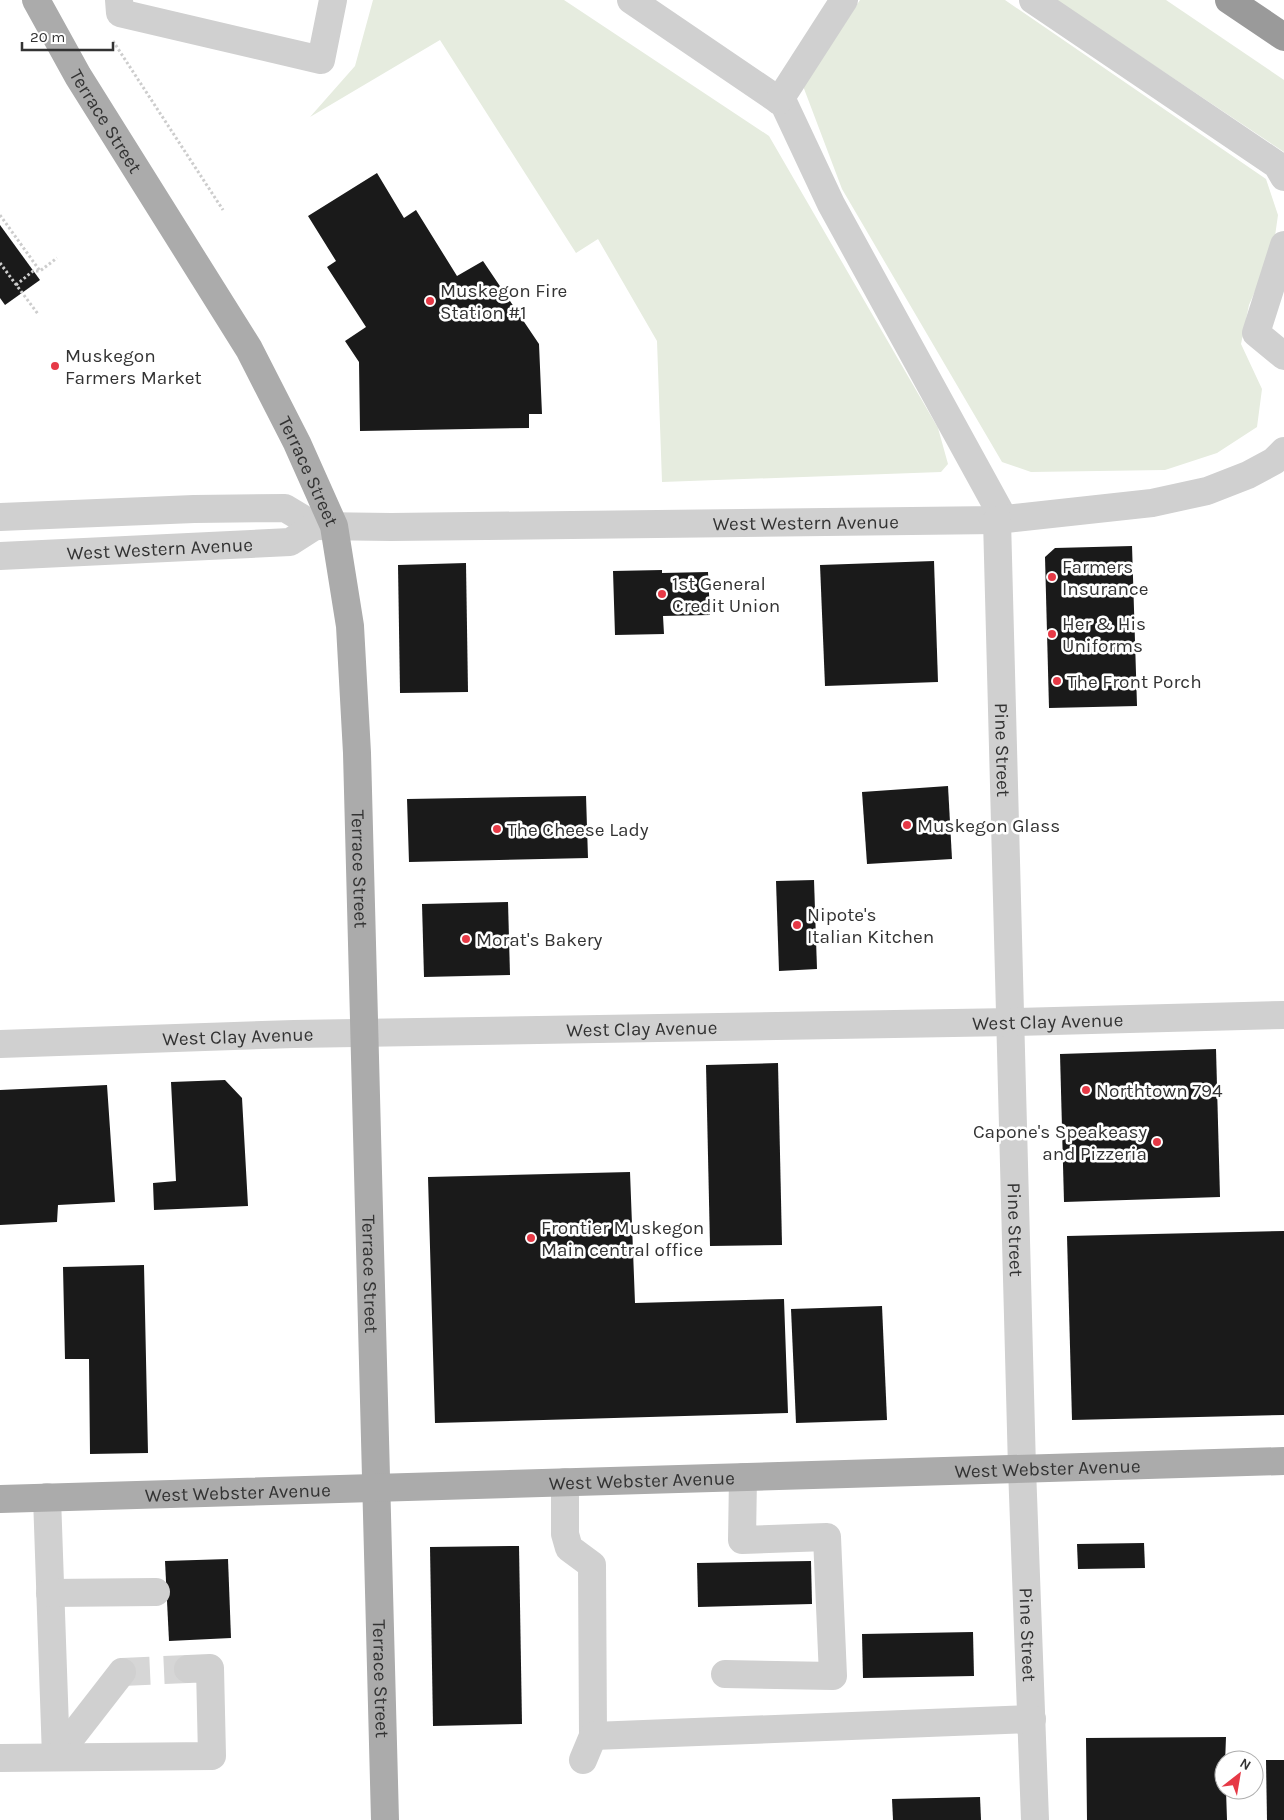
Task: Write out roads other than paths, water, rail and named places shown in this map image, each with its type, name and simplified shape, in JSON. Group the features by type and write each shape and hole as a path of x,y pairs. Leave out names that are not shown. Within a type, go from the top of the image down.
{"highway":[{"path":"1230,0 1284,37"}],"main road":[{"name":"Terrace Street","path":"36,0 78,76 249,349 297,443 325,526 343,570 350,626 356,711 386,1820"},
{"name":"West Webster Avenue","path":"0,1499 1284,1461"}],"street":[{"path":"119,0 120,13 321,60 333,0"},
{"path":"631,0 784,104 831,204 1000,519"},
{"path":"779,101 844,0"},
{"path":"1033,0 1277,165 1284,177"},
{"path":"1284,245 1256,333 1284,356"},
{"name":"West Western Avenue","path":"0,556 290,542 325,526 1000,519 1152,503 1207,492 1248,476 1274,461 1284,452"},
{"name":"West Western Avenue","path":"0,516 194,509 285,508 325,526"},
{"name":"Pine Street","path":"1000,519 1022,1468 1035,1820"},
{"name":"West Clay Avenue","path":"0,1044 366,1032 1012,1022 1284,1014"},
{"path":"725,1674 833,1676 827,1537 742,1540 743,1477"},
{"path":"565,1482 565,1534 570,1548 592,1565 588,1748 1032,1718"},
{"path":"47,1497 56,1757"},
{"path":"50,1593 156,1592"},
{"path":"0,1758 212,1756 199,1669"},
{"path":"56,1757 122,1672"}],"tunnel":[{"path":"122,1672 188,1669"}],"place":[{"name":"Muskegon Fire Station #1","path":"430,301"},
{"name":"Muskegon Farmers Market","path":"55,366"},
{"name":"Farmers Insurance","path":"1052,577"},
{"name":"1st General Credit Union","path":"662,594"},
{"name":"Her & His Uniforms","path":"1052,634"},
{"name":"The Front Porch","path":"1057,681"},
{"name":"Muskegon Glass","path":"907,825"},
{"name":"The Cheese Lady","path":"497,829"},
{"name":"Nipote's Italian Kitchen","path":"797,925"},
{"name":"Morat's Bakery","path":"466,939"},
{"name":"Northtown 794","path":"1086,1090"},
{"name":"Capone's Speakeasy and Pizzeria","path":"1157,1142"},
{"name":"Frontier Muskegon Main central office","path":"531,1238"}]}
